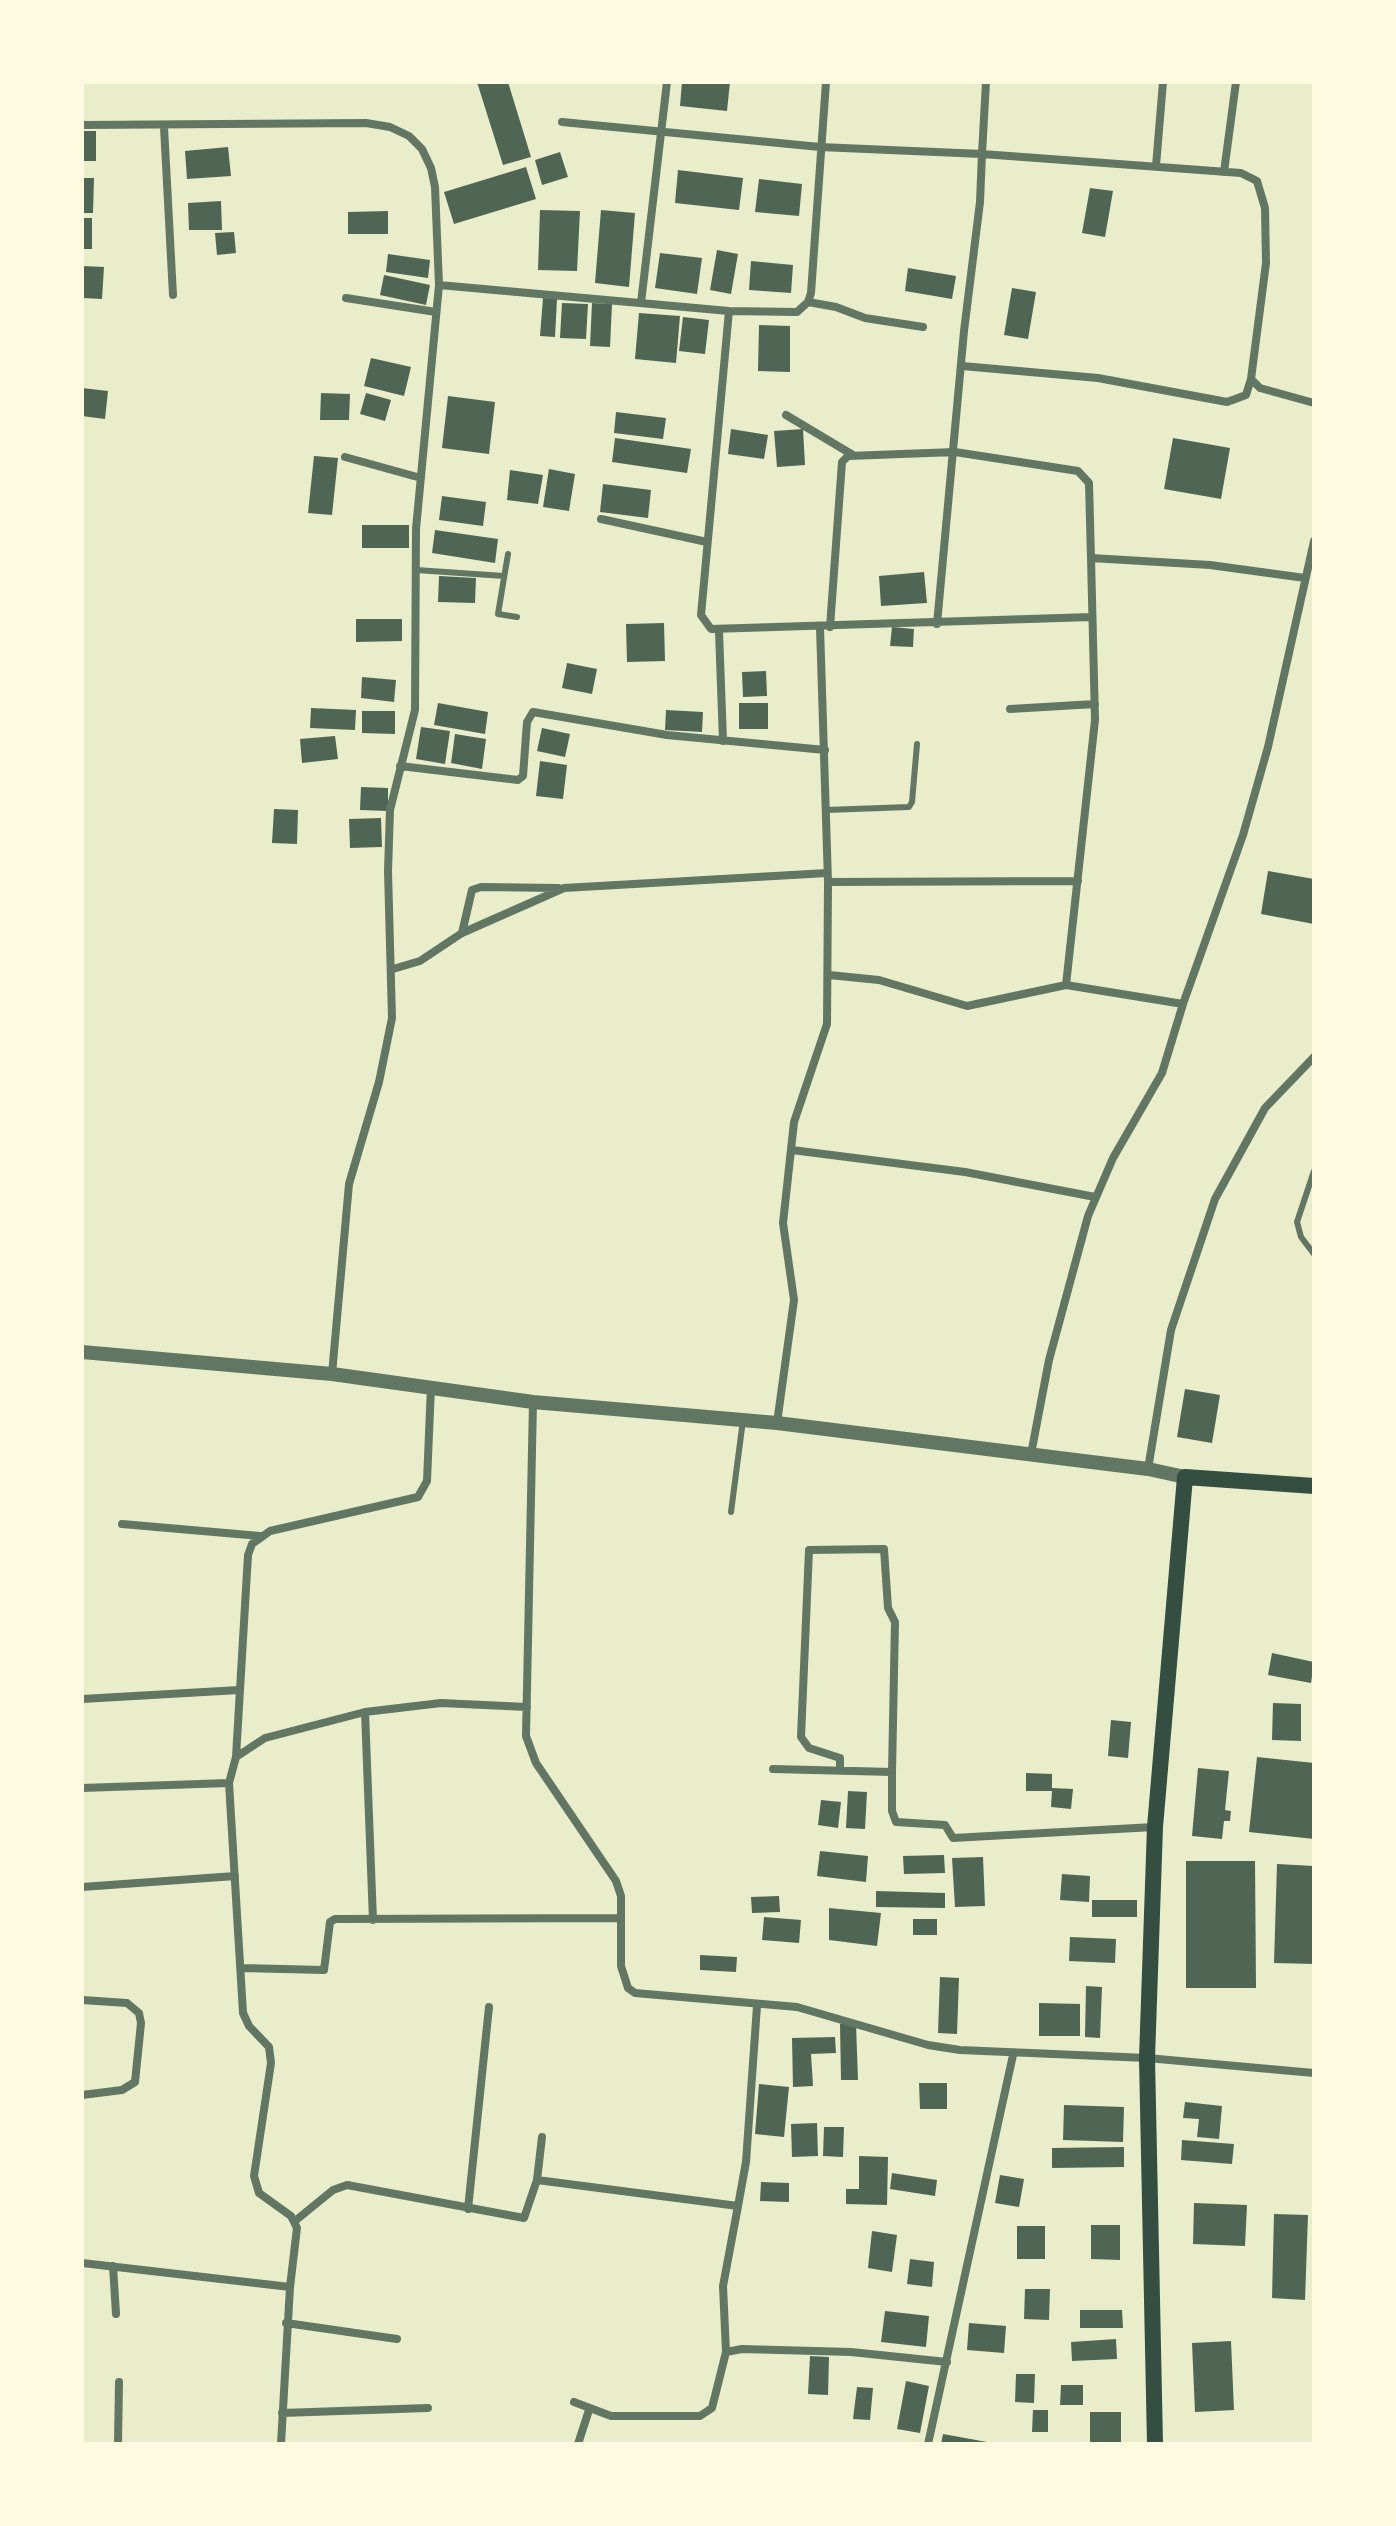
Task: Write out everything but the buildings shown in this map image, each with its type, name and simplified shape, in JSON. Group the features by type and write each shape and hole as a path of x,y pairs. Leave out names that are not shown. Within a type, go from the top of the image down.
{"main road":[{"path":"1155,2444 1147,2058 1155,1827 1185,1477 1314,1486"}],"street":[{"path":"641,303 667,82"},
{"path":"808,302 826,82"},
{"path":"937,624 980,202 986,82"},
{"path":"1156,166 1163,82"},
{"path":"1224,172 1236,82"},
{"path":"562,122 820,147 982,154 1241,173 1257,181 1265,208 1266,263 1251,379 1246,395 1227,402 1098,378 962,366"},
{"path":"82,125 164,127 366,123 390,127 409,136 422,149 435,187 439,285 421,478 416,570 415,710 390,810 388,845 392,1018 349,1184 343,1219 332,1374"},
{"path":"164,127 173,295"},
{"path":"439,285 790,314 808,302 836,307 865,318 923,327"},
{"path":"346,298 436,312"},
{"path":"729,311 701,615 711,629 1092,617"},
{"path":"1251,379 1260,388 1314,403"},
{"path":"786,415 853,455"},
{"path":"830,627 842,462 853,455 955,452 1084,475 1091,490 1095,704 1066,985"},
{"path":"345,457 421,478"},
{"path":"601,519 707,542"},
{"path":"1031,1454 1049,1360 1095,1197 1113,1158 1162,1073 1243,835 1268,747 1314,541"},
{"path":"1091,558 1210,565 1305,578"},
{"path":"777,1423 794,1300 783,1223 794,1122 824,1040 829,975 820,627"},
{"path":"719,631 723,741"},
{"path":"1010,709 1095,704"},
{"path":"400,766 518,780 523,776 527,722 533,712 723,741 825,750"},
{"path":"462,933 472,890 481,887 564,888 828,878 1078,881"},
{"path":"393,969 428,958 462,933 564,888"},
{"path":"829,975 879,980 967,1006 1066,985 1183,1004"},
{"path":"1148,1469 1171,1330 1215,1199 1265,1108 1314,1057"},
{"path":"792,1150 965,1172 1095,1197"},
{"path":"82,1352 332,1374 533,1402 777,1423 1148,1469 1185,1477"},
{"path":"122,1524 260,1536 418,1497 427,1481 431,1387"},
{"path":"533,1402 527,1707 530,1751 610,1869 621,1896 622,1977 635,1993 757,2006 797,2007 928,2045 1013,2055 1147,2058 1314,2073"},
{"path":"260,1536 248,1555 236,1757 229,1783 245,2020 271,2054 254,2176 259,2193 295,2221 298,2235 286,2323 281,2444"},
{"path":"840,1770 840,1758 809,1748 801,1737 809,1550 884,1549 888,1608 895,1622 892,1811 896,1822 945,1825 953,1838 1155,1827"},
{"path":"82,1699 239,1690"},
{"path":"236,1757 265,1738 365,1712 441,1703 527,1707"},
{"path":"365,1712 373,1920"},
{"path":"773,1769 892,1772"},
{"path":"82,1788 229,1783"},
{"path":"82,1887 235,1876"},
{"path":"241,1968 324,1970 330,1922 620,1918"},
{"path":"82,2000 127,2003 139,2013 141,2023 135,2082 122,2090 82,2095"},
{"path":"574,2402 611,2416 681,2418 706,2414 712,2408 726,2352 723,2286 746,2162 757,2006"},
{"path":"468,2209 489,2007"},
{"path":"928,2444 1013,2055"},
{"path":"295,2221 333,2190 347,2185 524,2218 537,2180 542,2137"},
{"path":"537,2180 738,2206"},
{"path":"82,2263 290,2287"},
{"path":"113,2266 116,2314"},
{"path":"286,2323 397,2339"},
{"path":"726,2352 742,2349 851,2352 947,2362"},
{"path":"118,2444 119,2382"},
{"path":"282,2413 428,2408"},
{"path":"578,2444 589,2410"}],"lane":[{"path":"508,554 498,614 517,617"},
{"path":"416,570 504,576"},
{"path":"826,810 909,807 917,744"},
{"path":"1314,1171 1297,1222 1301,1237 1314,1254"},
{"path":"731,1512 743,1420"}]}
